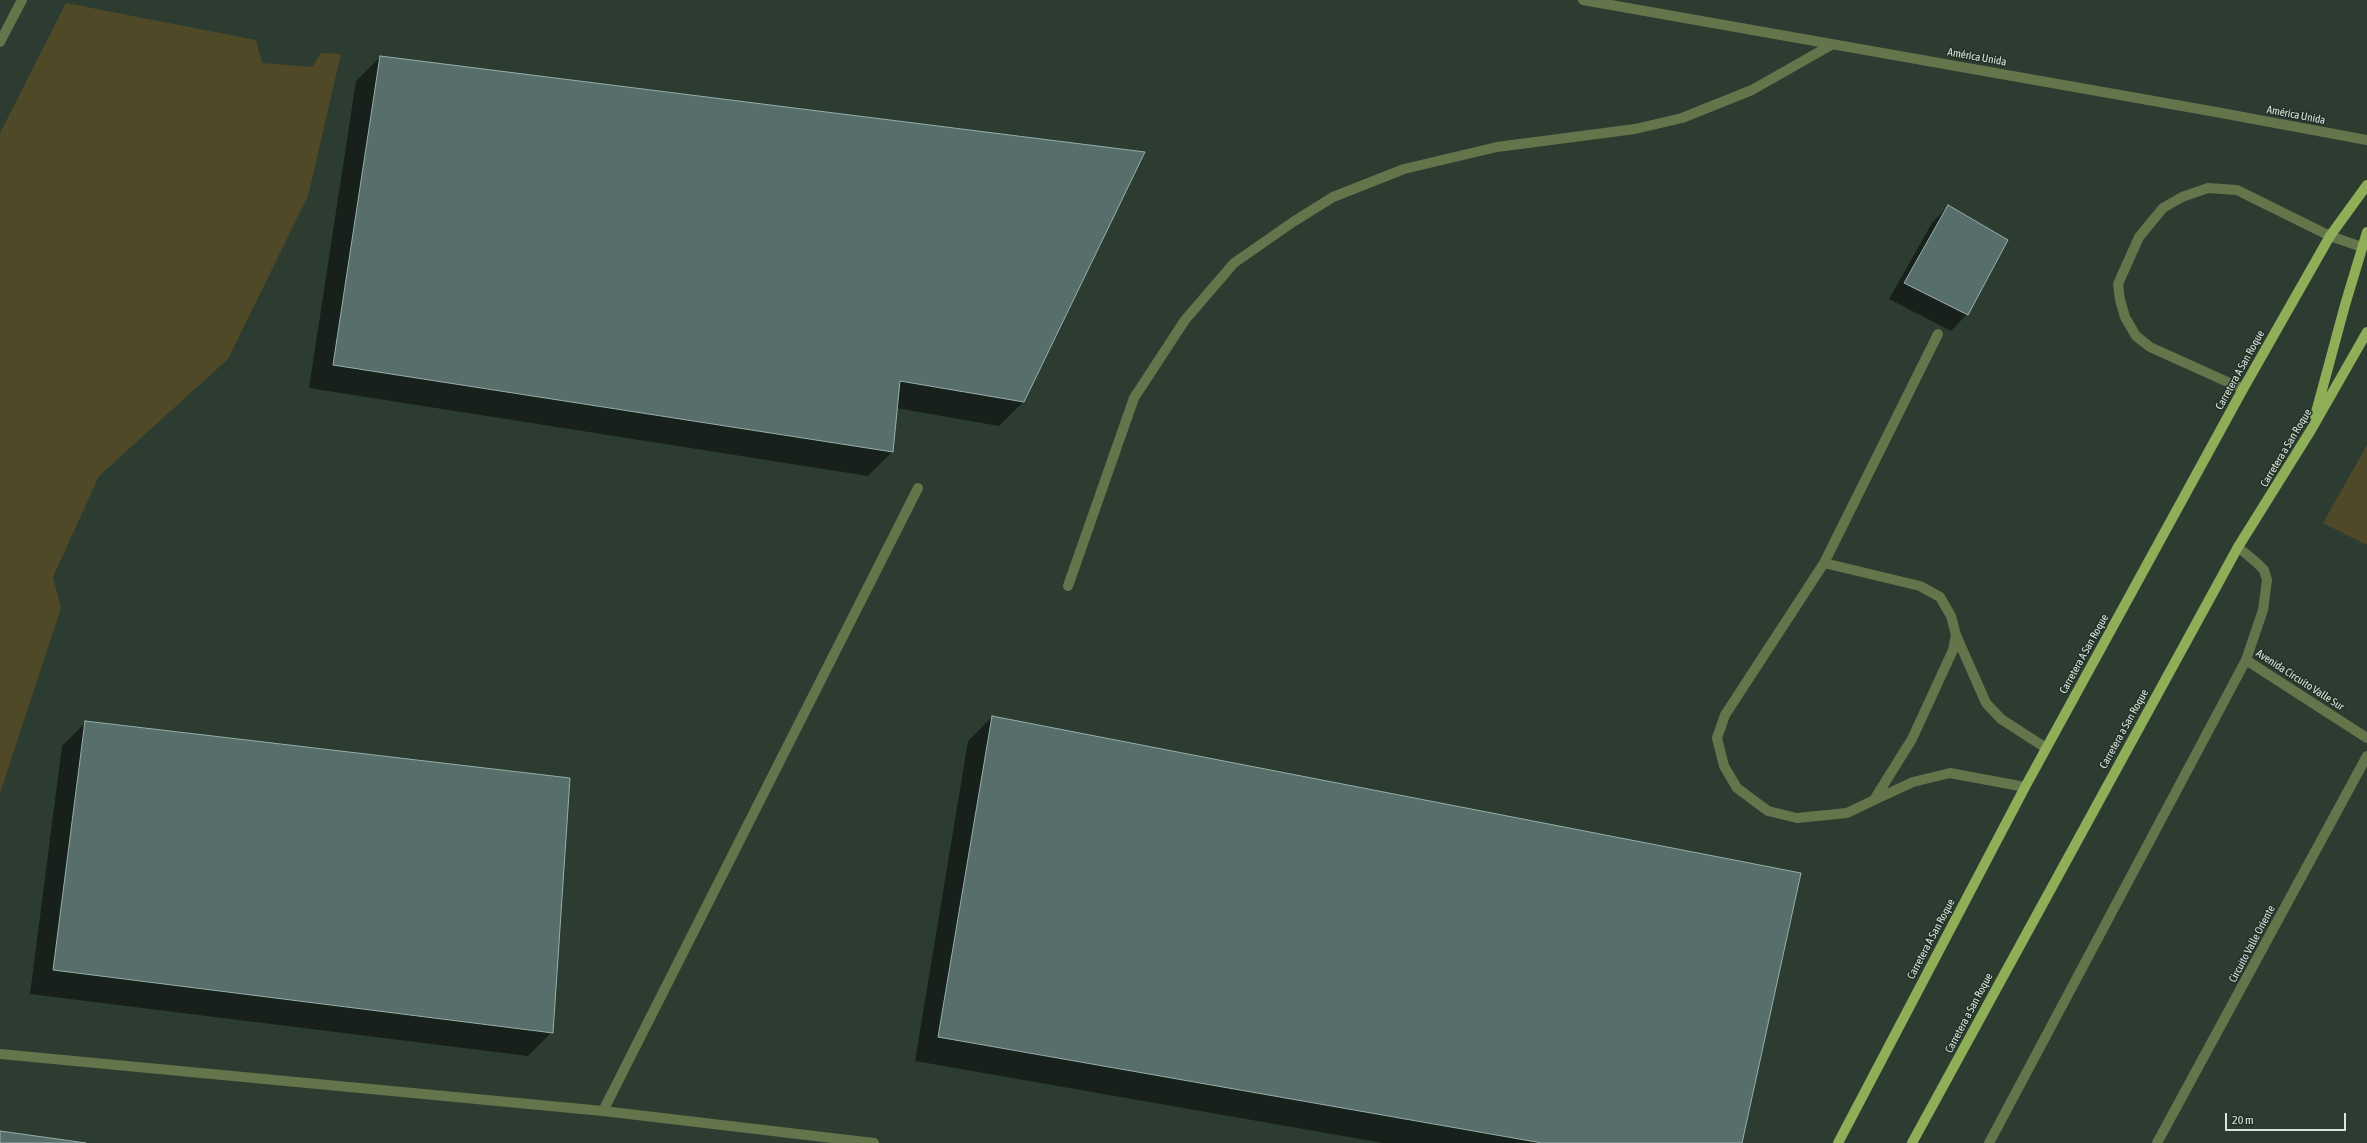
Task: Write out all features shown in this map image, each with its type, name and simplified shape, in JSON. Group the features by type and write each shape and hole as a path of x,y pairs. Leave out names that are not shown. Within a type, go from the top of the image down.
{"main road":[{"name":"Carretera A San Roque","path":"1838,1143 2025,786 2242,389 2330,236 2367,185"},
{"path":"2311,430 2367,232"},
{"name":"Carretera a San Roque","path":"1912,1143 2238,547 2311,430 2367,332"}],"street":[{"path":"0,42 22,0"},
{"name":"América Unida","path":"1583,0 2367,140"},
{"path":"1068,586 1134,398 1185,320 1234,263 1293,222 1333,197 1404,170 1497,147 1635,129 1682,118 1752,90 1833,44"},
{"path":"2242,389 2150,348 2136,336 2125,317 2120,300 2118,284 2139,237 2163,208 2182,196 2208,188 2237,190 2330,236 2362,247"},
{"path":"1938,334 1824,563 1725,715 1718,738 1724,766 1737,788 1768,811 1796,818 1830,816 1847,813 1913,782 1950,773 2025,786"},
{"path":"603,1111 918,488"},
{"name":"Avenida Circuito Valle Sur","path":"2238,547 2264,570 2267,580 2263,610 2246,660 2367,738"},
{"path":"1824,563 1920,586 1940,597 1951,616 1956,635 1986,702 2001,720 2046,748"},
{"path":"1874,800 1912,738 1953,650 1956,635"},
{"path":"1989,1143 2246,660"},
{"name":"Circuito Valle Oriente","path":"2157,1143 2367,756"},
{"path":"0,1054 603,1111 874,1143"}],"shaded area":[{"path":"66,3 256,40 262,63 312,67 321,53 341,54 308,196 228,359 99,476 53,577 61,608 0,793 0,133"},
{"path":"2367,445 2367,545 2323,523"}],"building":[{"path":"380,56 1145,152 1024,402 900,381 893,452 333,365"},
{"path":"1948,205 2008,240 1968,315 1904,283"},
{"path":"992,716 1801,873 1742,1143 1542,1143 938,1037"},
{"path":"85,721 570,778 553,1033 53,970"},
{"path":"0,1131 86,1143 0,1143"}]}
